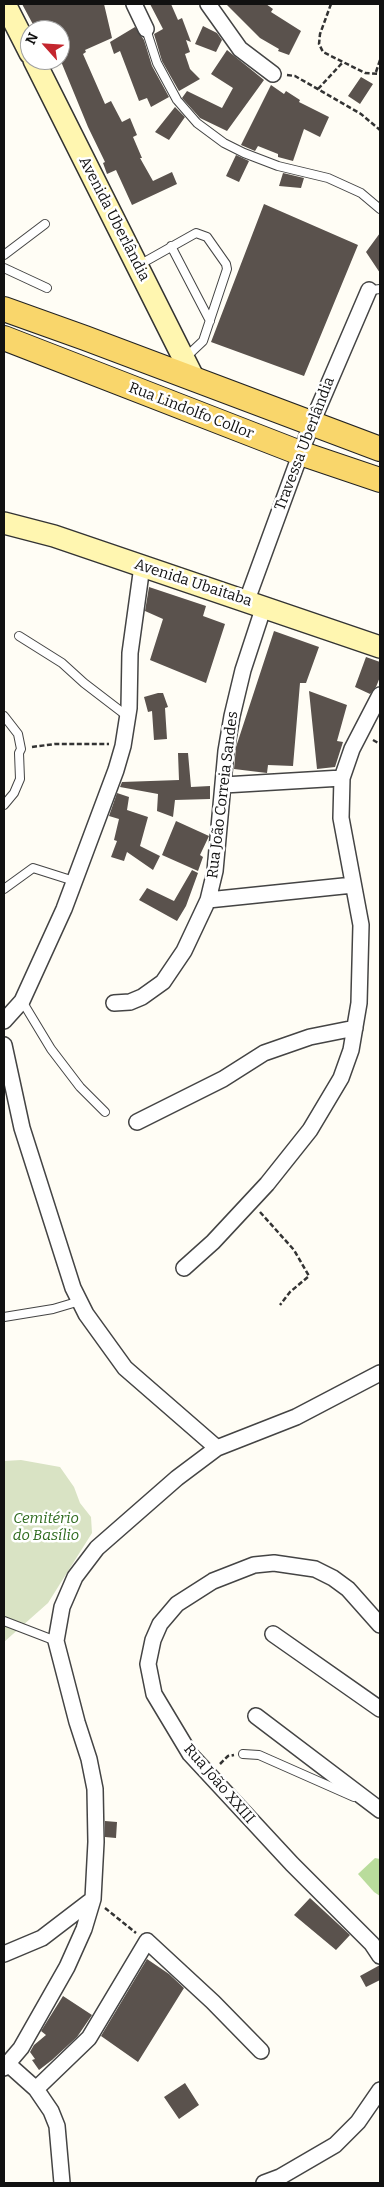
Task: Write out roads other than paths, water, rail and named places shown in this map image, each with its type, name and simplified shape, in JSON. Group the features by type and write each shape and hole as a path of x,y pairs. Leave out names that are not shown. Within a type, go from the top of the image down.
{"main road":[{"name":"Rua Lindolfo Collor","path":"4,309 188,369 311,425 380,449"},
{"name":"Rua Lindolfo Collor","path":"4,338 300,453 380,480"}],"street":[{"path":"5,4 20,33"},
{"path":"134,4 146,29"},
{"path":"208,4 240,49 273,74"},
{"name":"Avenida Uberlândia","path":"39,70 188,369"},
{"name":"Travessa Uberlândia","path":"255,603 300,453 311,425 375,290"},
{"name":"Avenida Ubaitaba","path":"4,523 54,536 380,647"},
{"path":"4,1021 22,1001 74,882 107,799 123,746 127,716 130,653 142,566"},
{"name":"Rua João Correia Sandes","path":"114,1003 130,1002 142,997 163,982 184,951 208,900 215,871 232,716 243,670 255,603"},
{"path":"184,1268 213,1242 251,1201 310,1130 341,1078 351,1050 359,1003 361,925 341,818 342,778 352,749 380,695"},
{"path":"224,785 342,778"},
{"path":"208,900 354,885"},
{"path":"137,1122 224,1079 264,1052 310,1037 355,1028"},
{"path":"4,1045 22,1128 73,1288 100,1335 125,1368 217,1448"},
{"path":"62,2183 57,2126 51,2111 36,2089 6,2066 21,2048 67,1967 84,1929 93,1899 96,1842 95,1789 89,1759 77,1722 56,1641 65,1599 75,1577 97,1548 177,1478 217,1448 296,1418 340,1396 380,1372"},
{"name":"Rua João XXIII","path":"380,1624 348,1589 334,1578 315,1569 283,1564 254,1565 213,1581 177,1604 160,1624 153,1640 148,1664 154,1694 190,1754 292,1864 372,1944 380,1956"},
{"path":"273,1634 380,1709"},
{"path":"256,1716 379,1809"},
{"path":"4,1954 42,1938 93,1899"},
{"path":"36,2089 89,2038 147,1941 213,2002 260,2051"},
{"path":"264,2183 280,2177 334,2145 358,2122 380,2090"}],"lane":[{"path":"146,29 157,63 176,100 204,128 224,144 278,166 328,178 362,193 380,209"},
{"path":"4,255 45,224"},
{"path":"138,266 196,233 207,237 224,261 227,269 210,321 203,340 193,352 188,369"},
{"path":"171,246 210,321"},
{"path":"4,268 47,288"},
{"path":"19,636 62,663 127,716"},
{"path":"4,716 18,734 21,749 20,779 14,793 4,805"},
{"path":"4,889 33,868 74,882"},
{"path":"22,1001 51,1049 80,1088 106,1112"},
{"path":"4,1317 53,1309 80,1301"},
{"path":"4,1621 56,1641"},
{"path":"243,1754 259,1755 283,1764 379,1809"}],"park label":[{"name":"Cemitério do Basílio","path":"46,1528"}]}
